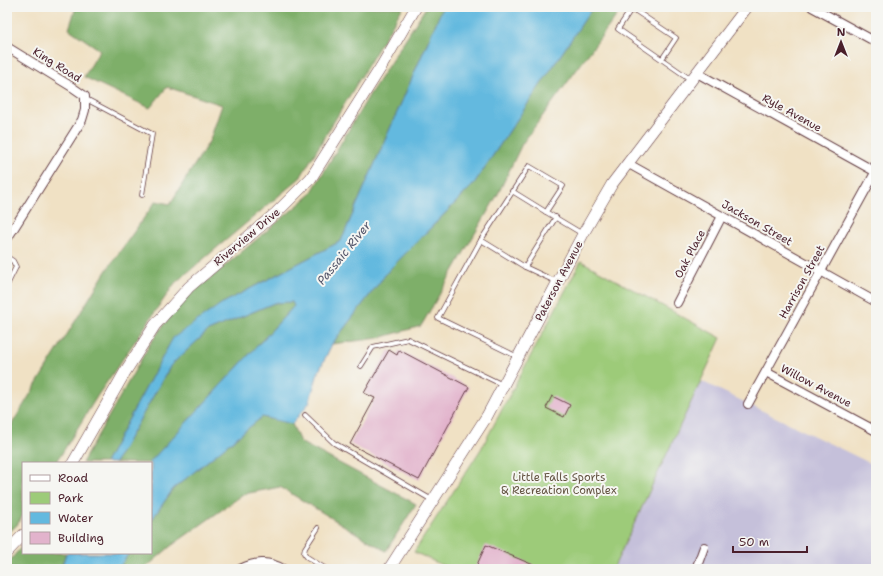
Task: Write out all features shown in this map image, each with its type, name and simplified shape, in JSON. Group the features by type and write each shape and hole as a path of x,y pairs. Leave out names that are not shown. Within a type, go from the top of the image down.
{"main road":[{"name":"Riverview Drive","path":"74,462 125,372 155,325 189,287 276,213 311,178 377,74 416,7"},
{"name":"Paterson Avenue","path":"389,569 470,445 504,385 608,190 627,163 695,77 747,7"},
{"path":"7,552 22,536"}],"street":[{"path":"812,7 876,42"},
{"name":"King Road","path":"7,47 85,96 86,110 82,120 7,239"},
{"name":"Ryle Avenue","path":"695,77 876,172"},
{"name":"Jackson Street","path":"627,163 876,302"},
{"name":"Harrison Street","path":"748,404 820,271 876,172"},
{"name":"Oak Place","path":"677,303 722,216"},
{"name":"Willow Avenue","path":"766,372 876,431"},
{"path":"696,569 704,547"},
{"path":"240,569 260,562 275,564 283,569"}],"lane":[{"path":"662,59 676,38 636,11 630,11 618,29 662,59 695,77"},
{"path":"85,99 152,134 142,195"},
{"path":"519,357 438,318 481,240 529,166 563,186 546,212"},
{"path":"512,191 584,234"},
{"path":"525,266 556,217"},
{"path":"481,240 525,266 558,283"},
{"path":"7,257 13,261 16,266 7,285"},
{"path":"361,366 373,347 408,339 504,385"},
{"path":"305,415 334,442 434,501"},
{"path":"318,528 305,548 304,553 326,569"}],"shaded area":[{"path":"701,381 876,466 876,569 613,569"}],"green space":[{"path":"76,7 403,7 300,178 175,283 98,395 57,462 22,462 22,517 17,525 7,534 7,432 106,271 156,201 170,204 210,140 222,105 167,87 150,108 84,77 100,50 69,29"},
{"path":"426,7 443,7 341,241 221,304 168,347 106,462 83,462 150,344 179,304 310,195 370,94"},
{"path":"593,7 623,7 522,144 498,194 421,326 379,338 332,344 389,270 473,185"},
{"name":"Little Falls Sports & Recreation Complex","path":"581,261 721,338 613,569 450,569 414,552 481,449"},
{"path":"292,302 294,306 150,462 116,462 171,365 208,331 274,303"},
{"path":"262,417 292,424 300,442 416,504 386,551 280,487 244,494 171,546 144,569 118,569 128,554 152,554 152,520 173,489"},
{"path":"22,546 22,554 66,554 61,569 7,569 7,564"}],"water":[{"name":"Passaic River","path":"443,7 593,7 473,185 389,270 332,344 318,373 309,403 292,424 262,417 173,489 152,520 152,462 150,462 294,306 292,302 274,303 208,331 171,365 116,462 106,462 173,338 221,304 341,241"},
{"path":"66,554 128,554 118,569 61,569"}],"building":[{"path":"389,350 397,355 399,350 469,387 419,480 350,444 375,398 364,393"},
{"path":"552,396 570,405 564,417 546,408"},
{"path":"486,545 543,569 475,569"}]}
